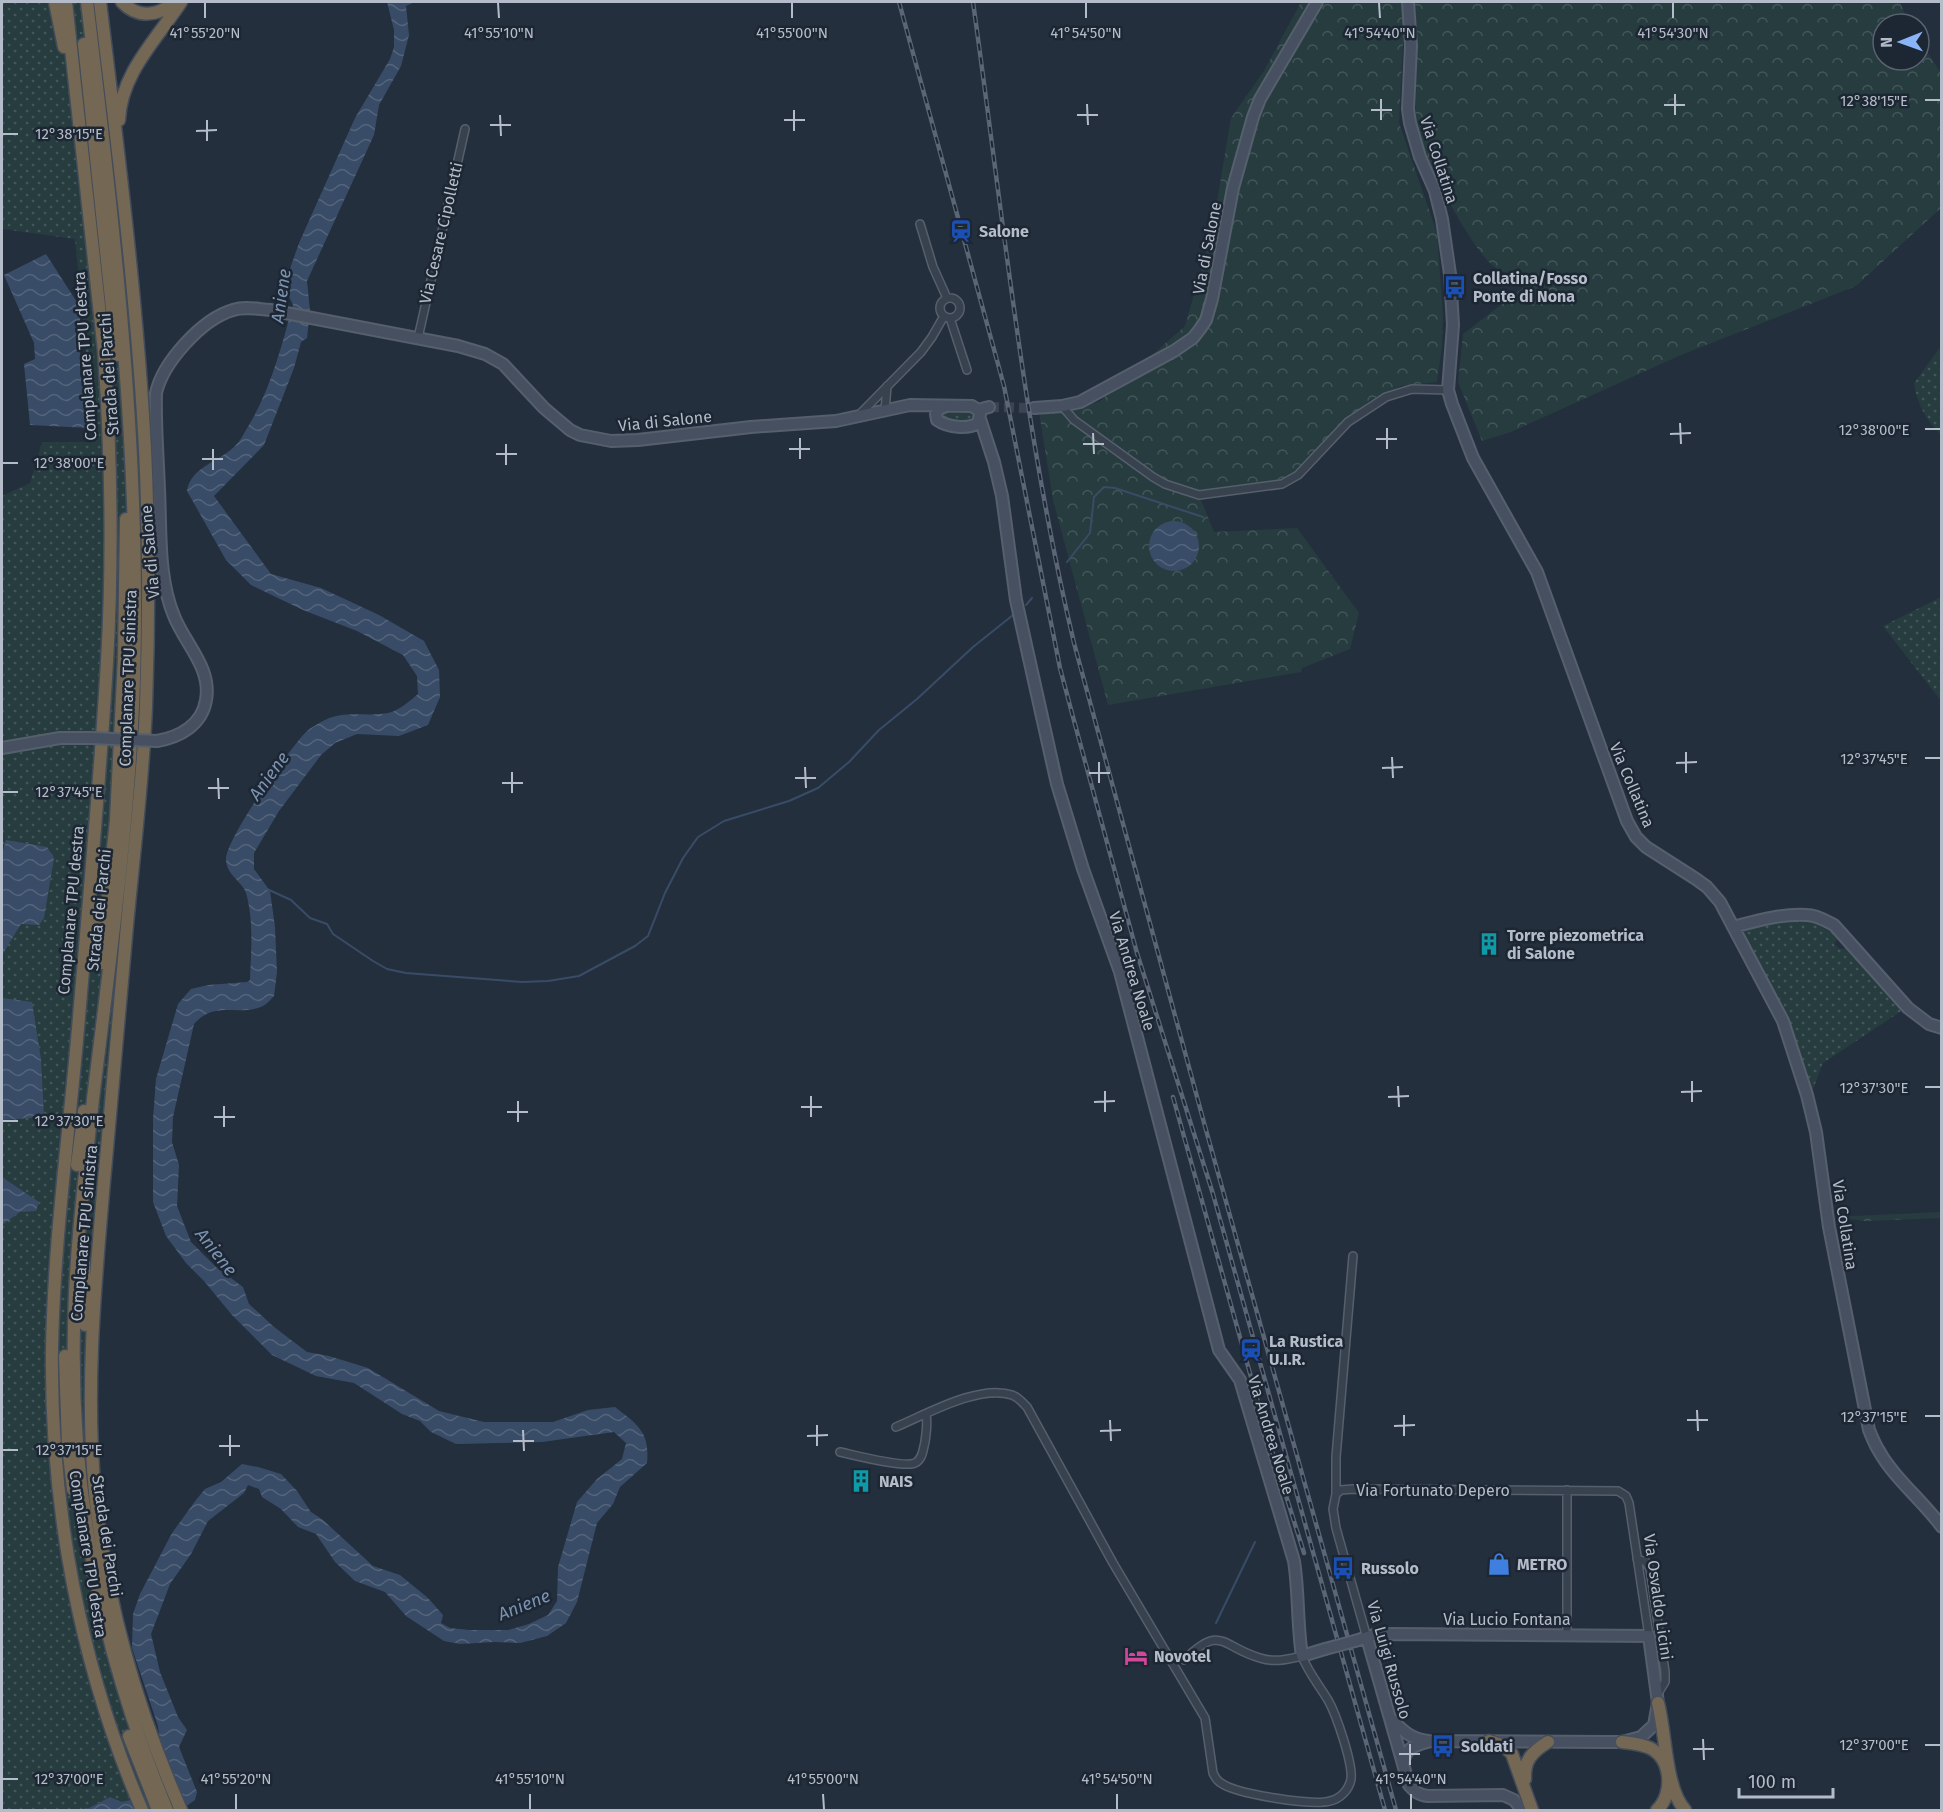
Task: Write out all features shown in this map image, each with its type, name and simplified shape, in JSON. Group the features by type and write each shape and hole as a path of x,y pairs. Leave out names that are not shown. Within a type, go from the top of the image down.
{"highway":[{"path":"55,2 80,127"},
{"name":"Complanare TPU destra","path":"66,2 106,391 110,578 107,660 79,1017 58,1228 52,1381 61,1502 71,1572 83,1632 109,1724 142,1810"},
{"name":"Strada dei Parchi","path":"79,2 117,351 126,525 125,612 116,820 75,1188 66,1319 65,1381 69,1456 81,1551 100,1622 131,1718 167,1810"},
{"name":"Strada dei Parchi","path":"87,2 112,212 125,352 135,555 132,707 124,829 78,1246 73,1330 74,1379 82,1498 111,1681 141,1770 158,1810"},
{"name":"Complanare TPU sinistra","path":"100,2 138,354 145,453 148,556 146,708 138,820 92,1323 91,1422 97,1511 117,1618 141,1710 181,1810"},
{"path":"122,2 139,13 153,14 175,2"},
{"path":"120,176 119,117 124,91 137,63 181,2"},
{"path":"106,391 109,402 113,492 120,539 125,612"},
{"path":"79,1017 88,966 101,916 109,846 116,820"},
{"path":"91,1422 86,1390 84,1250 98,1057"},
{"path":"1657,1699 1673,1787 1679,1804 1685,1810"},
{"path":"1489,1741 1504,1746 1510,1751 1516,1761 1532,1810"},
{"path":"1525,1787 1524,1772 1527,1760 1533,1752 1548,1742"},
{"path":"1622,1742 1650,1748 1665,1764 1668,1790 1663,1803 1657,1810"}],"street":[{"name":"Via di Salone","path":"1034,408 1075,404 1091,397 1174,351 1197,334 1204,325 1218,279 1233,188 1253,117 1260,99 1317,2"},
{"name":"Via Collatina","path":"1408,2 1412,46 1408,109 1419,157 1435,191 1442,219 1450,274 1453,325 1448,390 1456,416 1473,459 1537,572 1605,763 1636,837 1646,847 1707,887 1720,902 1783,1021 1807,1095 1816,1132 1829,1227 1869,1430 1886,1462 1919,1498 1941,1527"},
{"name":"Via Cesare Cipolletti","path":"418,338 465,129"},
{"path":"855,418 921,352 947,317 958,313 957,301 947,298 933,267 920,224"},
{"path":"947,298 940,304 940,311 947,317 967,370"},
{"name":"Via di Salone","path":"2,748 60,738 157,741 180,735 201,715 207,691 203,670 174,618 166,590 155,411 158,384 172,359 212,320 235,309 270,310 472,349 498,360 509,369 544,408 566,427 580,435 599,439 638,440 751,427 820,423 855,418 910,405 972,406 982,412"},
{"path":"887,386 880,397 888,410"},
{"path":"887,386 890,398 888,410"},
{"path":"1062,406 1074,420 1153,477 1165,484 1199,495 1284,483 1298,475 1348,422 1386,396 1412,389 1448,390"},
{"path":"937,417 938,410 946,406"},
{"name":"Via di Salone","path":"888,410 921,412 937,417 943,424 970,427"},
{"path":"982,412 977,424 970,427 987,441"},
{"name":"Via Andrea Noale","path":"896,1427 980,1394 1013,1395 1027,1407 1113,1563 1205,1718 1213,1773 1220,1783 1245,1792 1310,1802 1330,1801 1347,1789 1351,1772 1335,1716 1302,1656 1297,1625 1299,1590 1294,1561 1240,1380 1219,1350 1120,972 1083,869 1057,784 1016,600 1002,496 987,441 982,412"},
{"path":"1733,927 1782,916 1808,915 1820,918 1834,925 1908,1008 1929,1024 1941,1028"},
{"name":"Via Fortunato Depero","path":"1336,1494 1336,1457 1353,1256"},
{"path":"840,1452 883,1461 915,1463 921,1457 924,1446 926,1414"},
{"name":"Via Fortunato Depero","path":"1336,1494 1341,1490 1353,1489 1614,1490 1626,1496"},
{"path":"1567,1490 1567,1635"},
{"name":"Via Luigi Russolo","path":"1336,1494 1333,1503 1334,1522 1409,1785 1420,1795 1503,1795 1514,1800 1522,1810"},
{"name":"Via Osvaldo Licini","path":"1626,1496 1629,1503 1657,1699"},
{"path":"1391,1719 1407,1735 1428,1741 1622,1742 1641,1737 1652,1729 1655,1722 1657,1699 1665,1682 1665,1672 1650,1569 1646,1562 1637,1559"},
{"name":"Via Lucio Fontana","path":"1302,1656 1366,1638 1392,1634 1649,1636"},
{"path":"1184,1660 1203,1643 1216,1640 1226,1641 1268,1660 1302,1656"},
{"path":"1403,1764 1409,1749 1428,1741"}],"green space":[{"path":"2,2 105,2 154,569 96,1347 96,1453 115,1589 129,1647 170,1776 186,1810 2,1810 2,496 30,483 42,442 95,442 75,239 2,229"},
{"path":"1301,2 1404,2 1405,4 1399,123 1437,233 1443,316 1442,347 1437,382 1401,386 1369,401 1320,447 1290,481 1199,495 1214,532 1297,528 1359,613 1350,649 1302,668 1301,672 1108,705 1053,500 1039,412 1099,402 1185,326 1212,232 1231,118 1264,71"},
{"path":"1412,2 1900,2 1904,12 1871,12 1871,72 1931,72 1931,58 1941,73 1941,208 1856,286 1681,355 1511,432 1482,441 1458,382 1463,334 1532,281 1501,271 1487,260 1462,224 1428,158 1417,125 1415,18"},
{"path":"1941,346 1941,435 1923,411 1914,383"},
{"path":"970,409 975,412 976,416 973,421 967,423 946,420 942,415 942,411"},
{"path":"1941,597 1941,701 1883,626"},
{"path":"1800,918 1817,922 1831,929 1838,938 1834,944 1840,949 1848,948 1903,1010 1823,1063 1812,1092 1784,1018 1748,950 1743,932 1749,926"},
{"path":"1941,1212 1941,1218 1865,1221 1834,1217"}],"water":[{"path":"387,2 415,2 406,6 409,35 401,66 379,105 374,135 307,281 310,311 307,338 301,342 294,368 264,445 214,496 271,574 321,588 379,615 424,641 439,670 440,697 428,725 399,736 357,734 335,743 321,755 279,811 254,853 254,869 270,891 275,927 277,972 274,996 263,1006 210,1013 194,1024 173,1117 172,1142 179,1165 177,1206 191,1242 216,1267 243,1287 249,1304 307,1352 368,1368 439,1411 484,1422 553,1422 588,1410 615,1407 641,1430 646,1444 647,1463 620,1487 613,1504 597,1523 577,1602 566,1623 547,1636 520,1643 460,1644 444,1641 406,1616 385,1592 355,1581 335,1562 316,1534 298,1527 281,1509 262,1497 259,1489 248,1485 244,1493 208,1521 191,1554 170,1584 151,1634 160,1672 178,1717 187,1730 179,1747 197,1792 195,1800 185,1807 171,1810 77,1810 89,1808 110,1797 122,1802 172,1790 161,1749 158,1726 132,1648 133,1614 140,1594 172,1533 205,1489 221,1482 242,1464 281,1474 297,1491 311,1512 323,1520 373,1566 400,1575 428,1598 443,1615 441,1623 450,1628 469,1630 508,1630 548,1615 557,1601 558,1567 577,1502 597,1479 622,1459 626,1443 614,1432 542,1442 456,1444 431,1432 420,1421 402,1414 354,1383 316,1376 272,1355 232,1315 186,1263 166,1236 153,1202 153,1119 156,1079 178,1004 191,989 250,980 249,904 244,889 231,874 226,859 236,833 273,774 308,730 325,720 340,715 392,712 418,694 417,676 403,655 357,631 303,610 251,585 226,560 187,491 194,476 200,470 239,442 262,400 293,305 284,286 299,243 355,118 390,59 394,47 394,30"},
{"path":"46,254 80,307 80,376 86,384 90,428 30,425 24,364 35,359 34,343 4,275"},
{"path":"1169,521 1179,521 1192,528 1199,541 1199,551 1192,564 1179,571 1169,571 1160,567 1153,560 1149,551 1149,541 1153,532 1160,525"},
{"path":"6,840 47,847 54,858 44,918 39,925 21,924 2,955 2,854"},
{"path":"2,998 32,1002 41,1059 44,1117 2,1120"},
{"path":"2,1177 39,1202 36,1211 20,1212 2,1225"}],"waterway":[{"path":"1067,562 1090,533 1094,497 1104,487 1115,488 1203,517"},
{"path":"1026,605 1032,598"},
{"path":"267,889 291,900 310,918 327,924 333,934 387,969 406,973 522,982 579,976 635,946 648,936 665,893 683,858 698,837 724,821 789,801 818,788 849,762 879,730 1013,615"},
{"path":"1216,1623 1255,1542"}],"tunnel":[{"path":"989,407 1034,408"}],"railway":[{"path":"899,2 1004,386 1060,668 1073,717 1137,953 1213,1194 1385,1810"},
{"path":"973,2 1028,404 1041,484 1074,643 1206,1130 1396,1810"},
{"path":"1173,1097 1268,1438 1304,1553"}],"place":[{"name":"Salone","path":"961,231"},
{"name":"Collatina/Fosso Ponte di Nona","path":"1455,287"},
{"name":"Torre piezometrica di Salone","path":"1489,944"},
{"name":"La Rustica U.I.R.","path":"1251,1350"},
{"name":"NAIS","path":"861,1481"},
{"name":"METRO","path":"1499,1564"},
{"name":"Russolo","path":"1343,1568"},
{"name":"Novotel","path":"1136,1656"},
{"name":"Soldati","path":"1443,1746"}],"water label":[{"name":"Aniene","path":"281,296"},
{"name":"Aniene","path":"269,776"},
{"name":"Aniene","path":"216,1252"},
{"name":"Aniene","path":"524,1605"}]}
